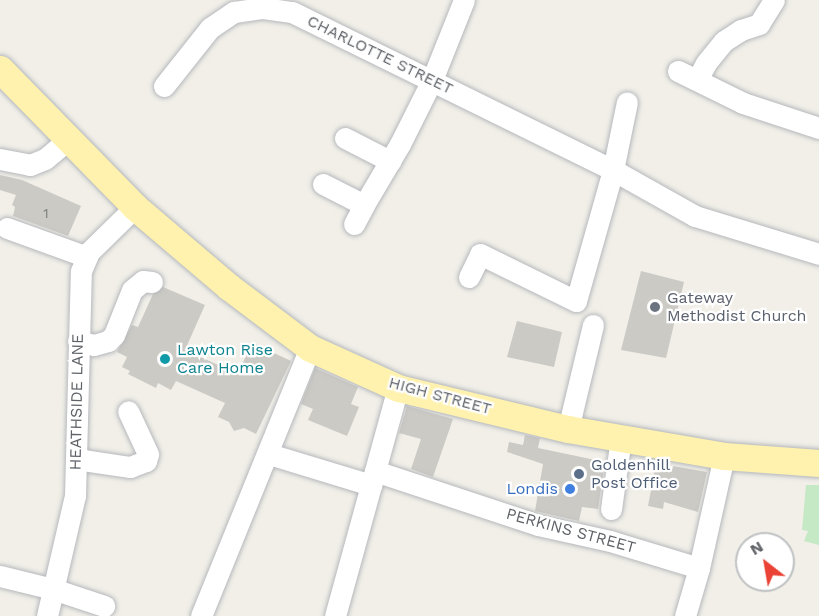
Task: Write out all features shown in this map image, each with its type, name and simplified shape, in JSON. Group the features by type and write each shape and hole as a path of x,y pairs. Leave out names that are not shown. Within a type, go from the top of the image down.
{"main road":[{"name":"HIGH STREET","path":"0,69 135,207 230,287 310,348 398,388 568,429 724,456 819,462"}],"street":[{"path":"323,184 359,215 432,80 464,0"},
{"path":"697,80 706,63 724,41 741,30 759,24 772,4"},
{"name":"CHARLOTTE STREET","path":"164,86 210,28 234,12 263,8 292,12 613,170 695,216 819,255"},
{"path":"678,71 743,103 819,128"},
{"path":"469,278 480,254 576,301 603,224 627,102"},
{"path":"345,138 390,161"},
{"path":"0,159 30,165 45,159 68,140"},
{"name":"HEATHSIDE LANE","path":"47,616 75,496 81,271 89,252 135,207"},
{"path":"7,228 87,258"},
{"path":"78,341 94,345 108,341 114,335 132,290 143,281 152,282"},
{"path":"568,429 593,325"},
{"path":"201,616 269,454 310,348"},
{"path":"335,616 398,388"},
{"path":"76,459 130,467 146,461 148,454 128,411"},
{"path":"610,509 621,438"},
{"name":"PERKINS STREET","path":"269,454 373,478 538,525 610,541 699,568"},
{"path":"685,616 699,568 724,456"},
{"path":"0,576 53,589 105,606"}],"green space":[{"path":"806,485 819,485 819,545 804,541 808,531 802,530"}],"building":[{"path":"0,175 22,180 81,206 68,236 13,216 15,207 12,205 16,195 0,190"},
{"name":"Gateway Methodist Church","path":"641,271 684,282 666,358 621,350"},
{"name":"Lawton Rise Care Home","path":"163,287 205,305 185,350 238,374 252,342 264,349 273,348 274,353 291,361 256,434 244,428 234,431 229,422 218,417 225,403 176,381 171,390 158,383 156,388 128,374 130,371 122,367 127,357 117,352 132,325 138,327 153,294"},
{"path":"517,321 562,332 554,367 507,357"},
{"path":"315,368 358,387 351,404 359,407 347,436 308,420 313,409 301,404"},
{"path":"407,406 453,419 433,477 411,469 421,439 399,433"},
{"name":"Londis","path":"525,435 540,438 538,448 605,462 598,509 582,507 579,521 535,511 543,464 507,452 509,442 523,445"},
{"path":"656,463 707,472 698,512 664,502 663,509 648,506"}],"place":[{"name":"Gateway Methodist Church","path":"655,307"},
{"name":"Lawton Rise Care Home","path":"165,359"},
{"name":"Goldenhill Post Office","path":"579,474"},
{"name":"Londis","path":"570,489"}]}
